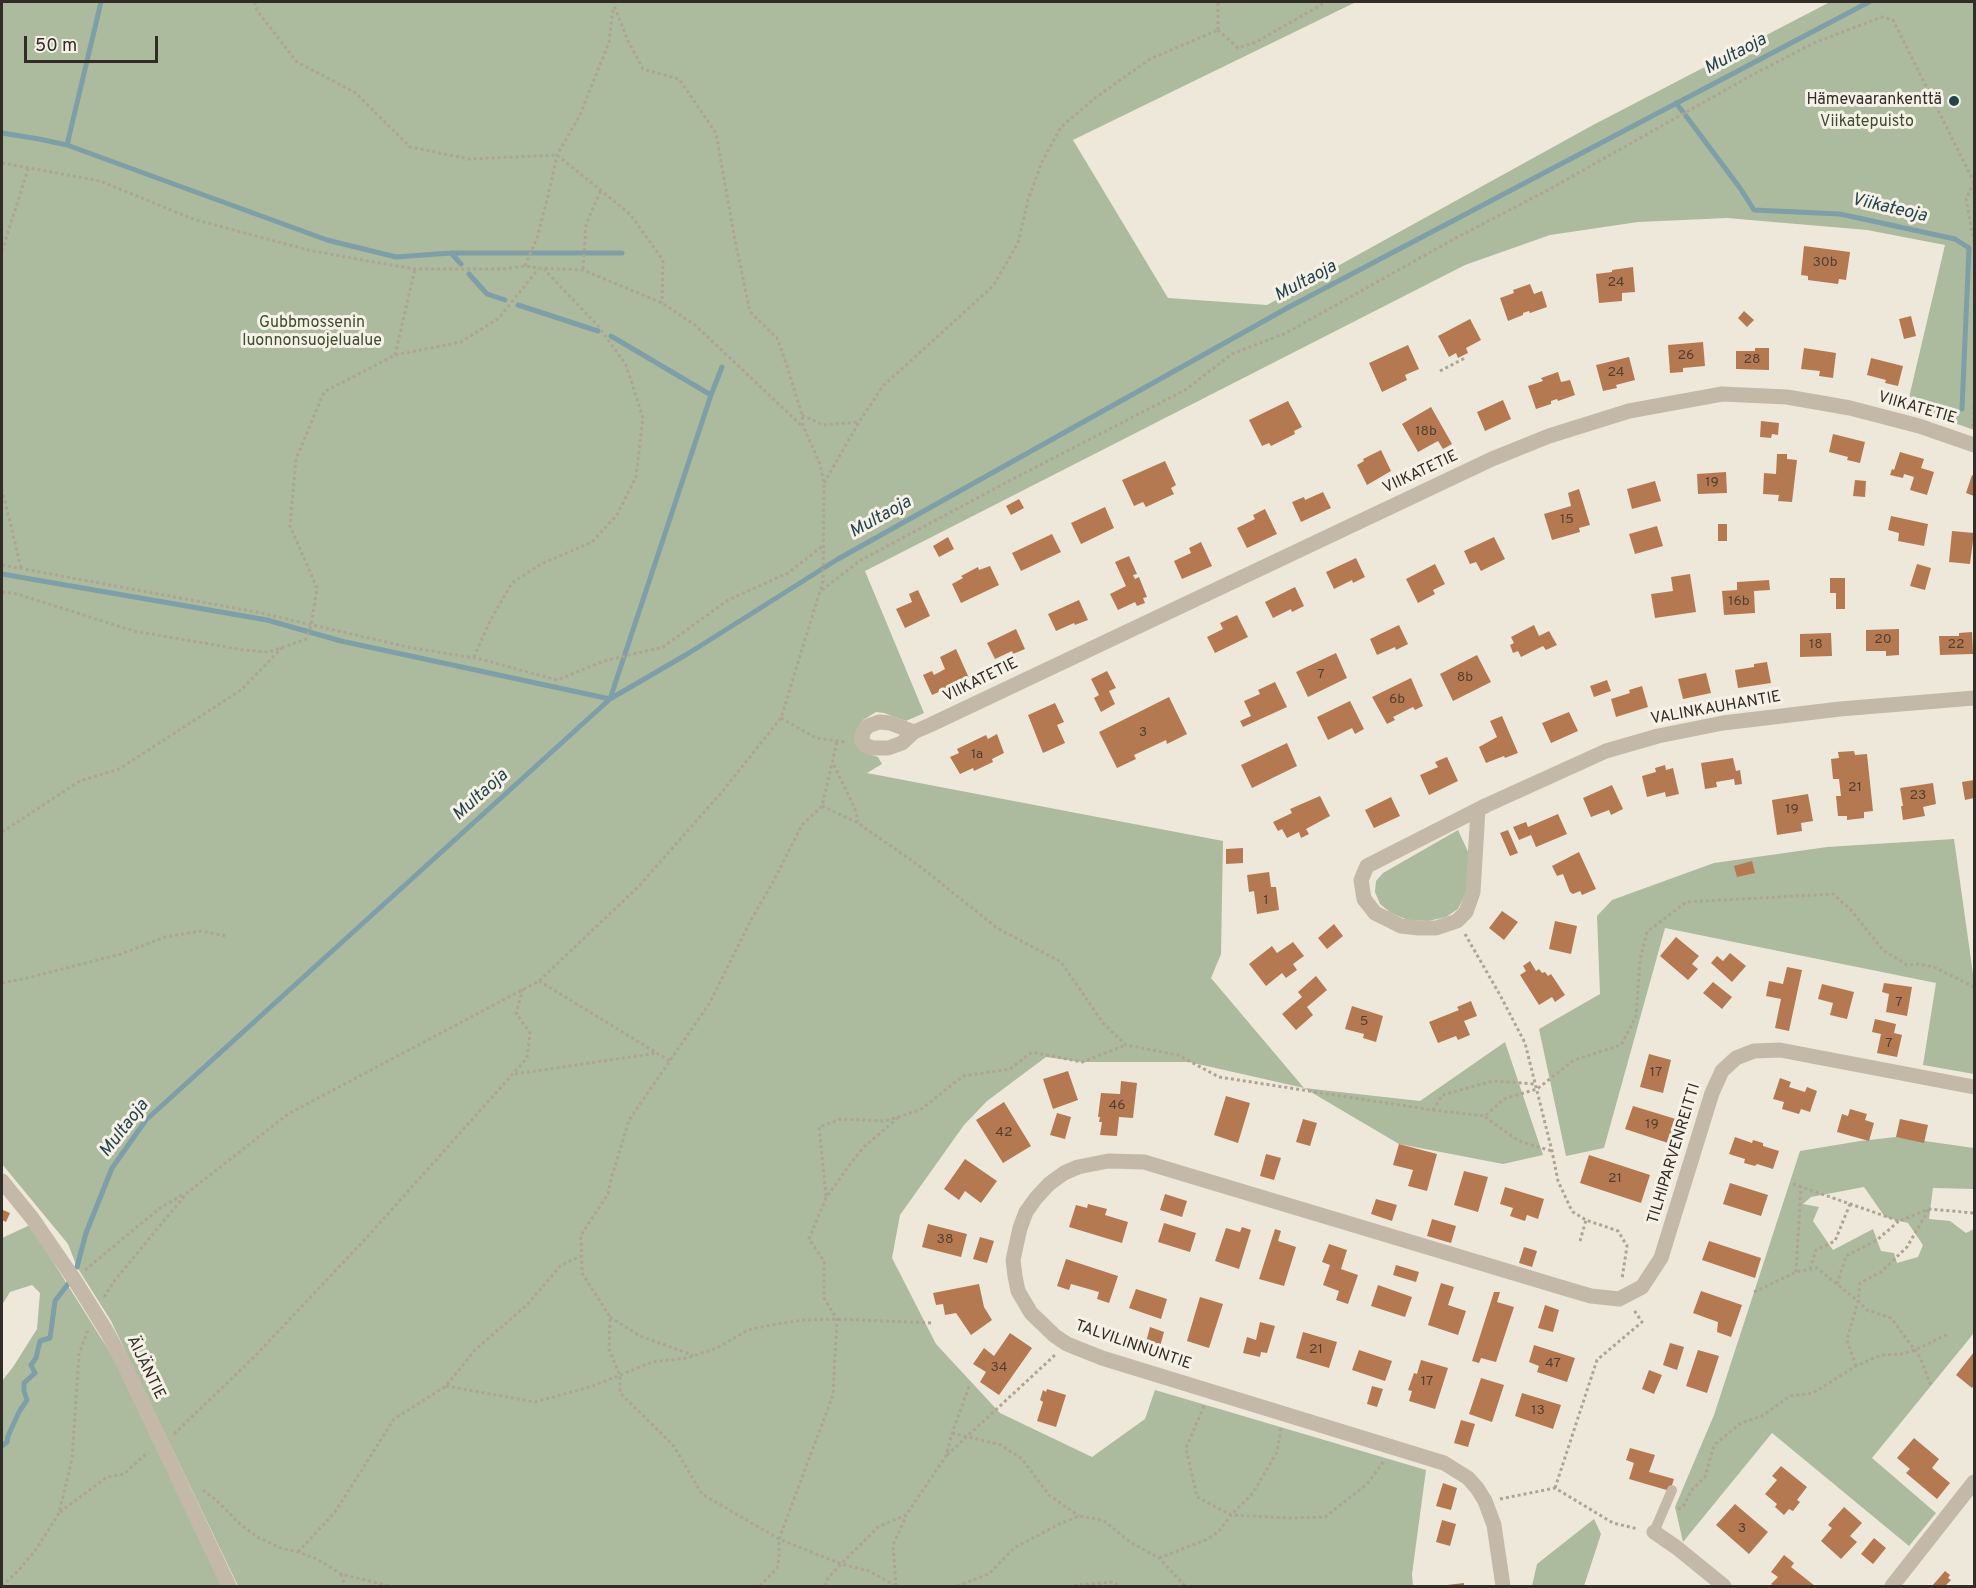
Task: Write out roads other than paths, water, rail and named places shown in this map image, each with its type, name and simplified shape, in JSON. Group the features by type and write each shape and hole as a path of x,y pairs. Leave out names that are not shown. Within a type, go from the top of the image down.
{"street":[{"name":"VIIKATETIE","path":"914,732 890,723 879,722 868,726 863,732 862,741 873,748 888,748 902,743 914,732 1492,459 1549,436 1629,411 1722,394 1787,397 1919,426 1973,445"},
{"name":"VALINKAUHANTIE","path":"1478,810 1473,892 1466,912 1457,921 1436,928 1418,928 1401,926 1375,913 1364,899 1361,880 1367,866 1478,810 1544,778 1606,751 1658,736 1723,723 1784,715 1974,698"},
{"name":"TILHIPARVENREITTI","path":"1608,1299 1628,1296 1642,1287 1661,1258 1714,1086 1722,1071 1736,1058 1745,1053 1764,1050 1787,1051 1974,1087"},
{"name":"TALVILINNUNTIE","path":"1503,1587 1494,1525 1485,1501 1477,1488 1456,1469 1444,1462 1283,1415 1102,1358 1067,1344 1042,1325 1023,1302 1015,1276 1013,1260 1015,1244 1026,1212 1049,1184 1064,1173 1078,1167 1108,1161 1144,1162 1567,1289 1608,1299"},
{"name":"ÄIJÄNTIE","path":"2,1181 32,1218 108,1332 229,1587"},
{"path":"1892,1587 1974,1482"},
{"path":"1654,1532 1724,1587"}],"lane":[{"path":"1654,1532 1672,1490"}],"waterway":[{"path":"67,145 101,2"},
{"name":"Multaoja","path":"77,1267 86,1233 112,1168 146,1120 610,699 689,653 838,559 1289,307 1869,2"},
{"name":"Viikateoja","path":"1676,103 1683,112"},
{"name":"Viikateoja","path":"1686,116 1754,210 1840,214 1955,239 1969,248 1962,409"},
{"path":"2,133 67,145 327,240 396,257 451,253 622,253"},
{"path":"451,253 461,264"},
{"path":"469,274 487,294 505,300"},
{"path":"518,305 598,331"},
{"path":"611,336 711,395"},
{"path":"2,574 267,620 341,641 610,699 722,367"},
{"name":"Multaoja","path":"2,1446 7,1442 19,1412 27,1400 24,1383 35,1373 31,1365 36,1358 40,1341 50,1338 55,1301 68,1284"}],"place":[{"name":"Hämevaarankenttä","path":"1954,101"}],"park label":[{"name":"Viikatepuisto","path":"1867,123"},
{"name":"Gubbmossenin luonnonsuojelualue","path":"312,333"}]}
